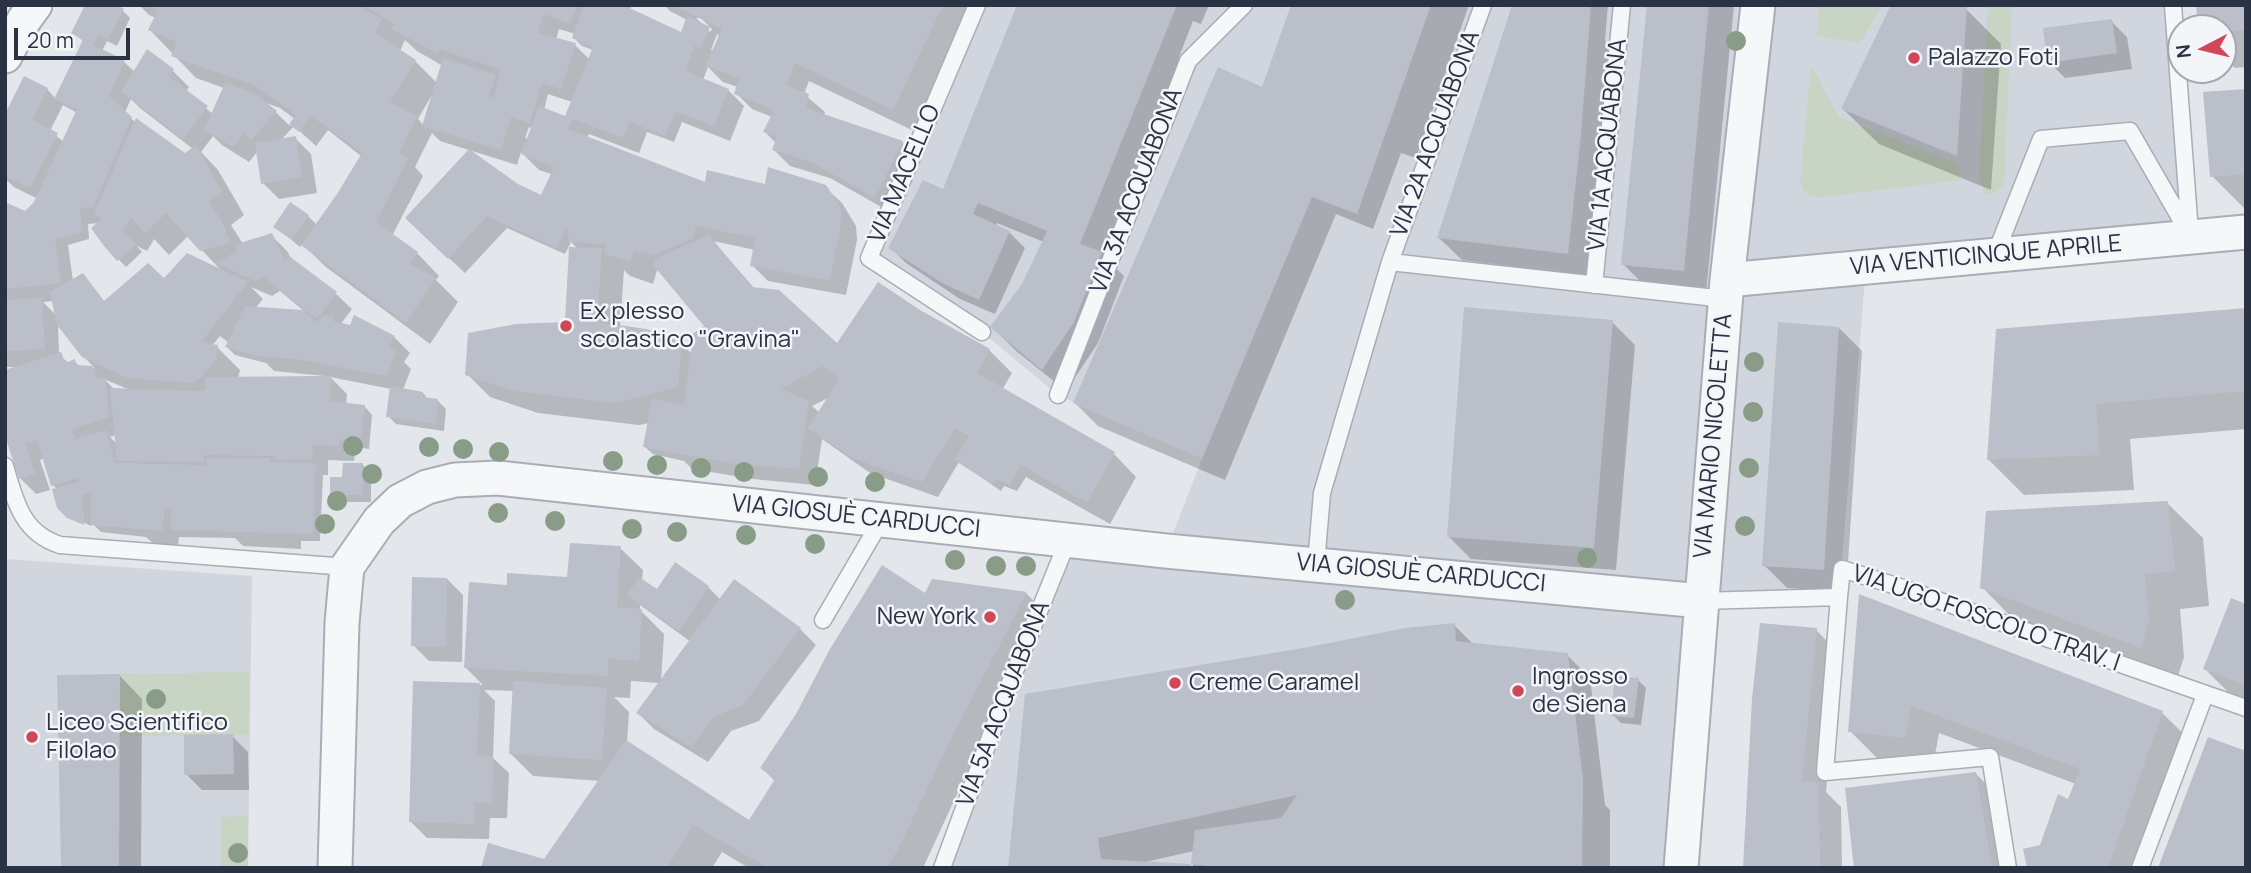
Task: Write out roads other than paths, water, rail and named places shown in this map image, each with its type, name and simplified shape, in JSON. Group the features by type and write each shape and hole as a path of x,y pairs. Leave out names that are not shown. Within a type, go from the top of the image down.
{"street":[{"path":"5,56 35,5"},
{"name":"VIA MARIO NICOLETTA","path":"1681,868 1726,289 1758,5"},
{"name":"VIA VENTICINQUE APRILE","path":"1726,289 1995,255 2246,232"},
{"name":"VIA GIOSUÈ CARDUCCI","path":"335,868 342,623 347,567 379,521 400,501 427,487 455,480 498,478 1068,540 1701,601"}],"lane":[{"name":"VIA MACELLO","path":"977,5 869,258 982,332"},
{"name":"VIA 3A ACQUABONA","path":"1058,395 1188,61 1244,5"},
{"name":"VIA 2A ACQUABONA","path":"1316,564 1322,493 1390,262 1483,5"},
{"name":"VIA 1A ACQUABONA","path":"1594,285 1622,5"},
{"path":"2173,5 2191,237"},
{"path":"1995,255 2041,139 2130,131 2191,237"},
{"path":"1390,262 1594,285 1726,289"},
{"path":"5,466 20,513 45,540 60,545 347,567"},
{"path":"824,621 882,519"},
{"name":"VIA 5A ACQUABONA","path":"942,868 1010,683 1068,540"},
{"name":"VIA UGO FOSCOLO TRAV. I","path":"1701,601 1839,597 1842,569 2246,708"},
{"path":"1839,597 1825,772 1990,757 2008,868"},
{"path":"2140,868 2205,695"}],"place":[{"name":"Palazzo Foti","path":"1914,58"},
{"name":"Ex plesso scolastico \"Gravina\"","path":"566,326"},
{"name":"New York","path":"990,617"},
{"name":"Creme Caramel","path":"1175,683"},
{"name":"Ingrosso de Siena","path":"1518,691"},
{"name":"Liceo Scientifico Filolao","path":"32,737"}]}
